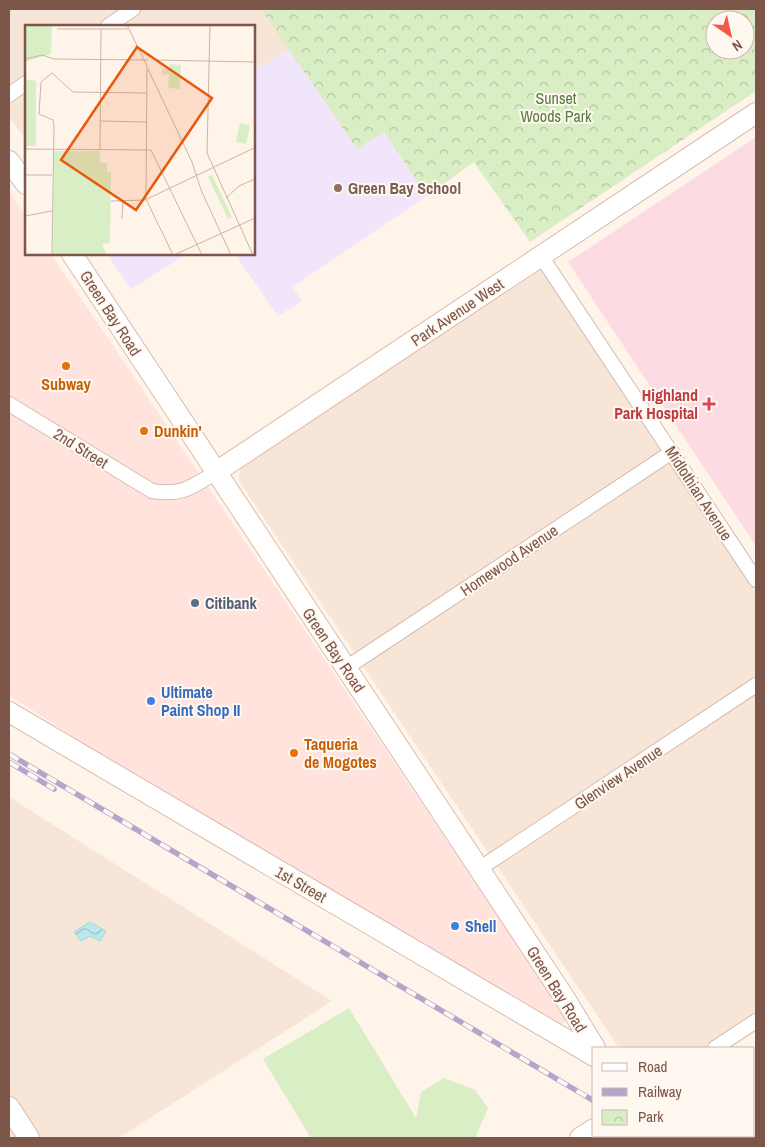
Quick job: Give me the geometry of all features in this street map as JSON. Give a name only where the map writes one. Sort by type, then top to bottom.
[{"type":"street","points":[[109,25],[133,9]]},
{"type":"street","points":[[9,95],[25,84]]},
{"type":"street","name":"Park Avenue West","points":[[152,491],[164,493],[188,489],[216,472],[756,114]]},
{"type":"street","points":[[9,161],[25,183]]},
{"type":"street","name":"Green Bay Road","points":[[73,255],[564,997],[594,1047]]},
{"type":"street","name":"Midlothian Avenue","points":[[541,256],[756,580]]},
{"type":"street","name":"2nd Street","points":[[9,404],[152,491]]},
{"type":"street","name":"Homewood Avenue","points":[[346,668],[672,452]]},
{"type":"street","name":"Glenview Avenue","points":[[479,868],[756,685]]},
{"type":"street","name":"1st Street","points":[[9,712],[592,1055]]},
{"type":"street","points":[[717,1047],[756,1021]]},
{"type":"street","points":[[9,1106],[29,1138]]},
{"type":"street","points":[[580,1138],[592,1130]]},
{"type":"shaded area","points":[[9,9],[262,9],[289,49],[255,70],[255,25],[25,25],[25,138],[9,117]]},
{"type":"shaded area","name":"Green Bay School","points":[[289,49],[357,149],[384,132],[427,196],[292,287],[302,301],[278,316],[236,255],[255,255],[255,70]]},
{"type":"shaded area","name":"Highland Park Hospital","points":[[756,137],[756,546],[568,262]]},
{"type":"shaded area","points":[[9,191],[25,215],[25,255],[52,255],[567,1019],[561,1026],[151,787],[9,695]]},
{"type":"shaded area","points":[[108,255],[185,255],[131,289]]},
{"type":"shaded area","points":[[540,267],[756,592],[756,1020],[711,1047],[618,1047],[239,481],[240,469]]},
{"type":"shaded area","points":[[9,797],[332,1001],[119,1138],[9,1138]]},
{"type":"green space","name":"Sunset Woods Park","points":[[261,9],[756,9],[756,91],[530,242],[474,162],[427,196],[384,132],[357,149]]},
{"type":"green space","points":[[349,1008],[416,1118],[421,1092],[444,1078],[475,1090],[488,1108],[475,1138],[311,1138],[263,1059]]},
{"type":"water","points":[[90,922],[106,931],[100,941],[90,936],[81,941],[74,932]]},
{"type":"railway","points":[[9,754],[592,1100]]},
{"type":"railway","points":[[9,762],[54,789]]},
{"type":"place","name":"Green Bay School","points":[[338,188]]},
{"type":"place","name":"Subway","points":[[66,366]]},
{"type":"place","name":"Highland Park Hospital","points":[[709,404]]},
{"type":"place","name":"Dunkin'","points":[[144,431]]},
{"type":"place","name":"Citibank","points":[[195,603]]},
{"type":"place","name":"Ultimate Paint Shop II","points":[[151,701]]},
{"type":"place","name":"Taqueria de Mogotes","points":[[294,753]]},
{"type":"place","name":"Shell","points":[[455,926]]}]
